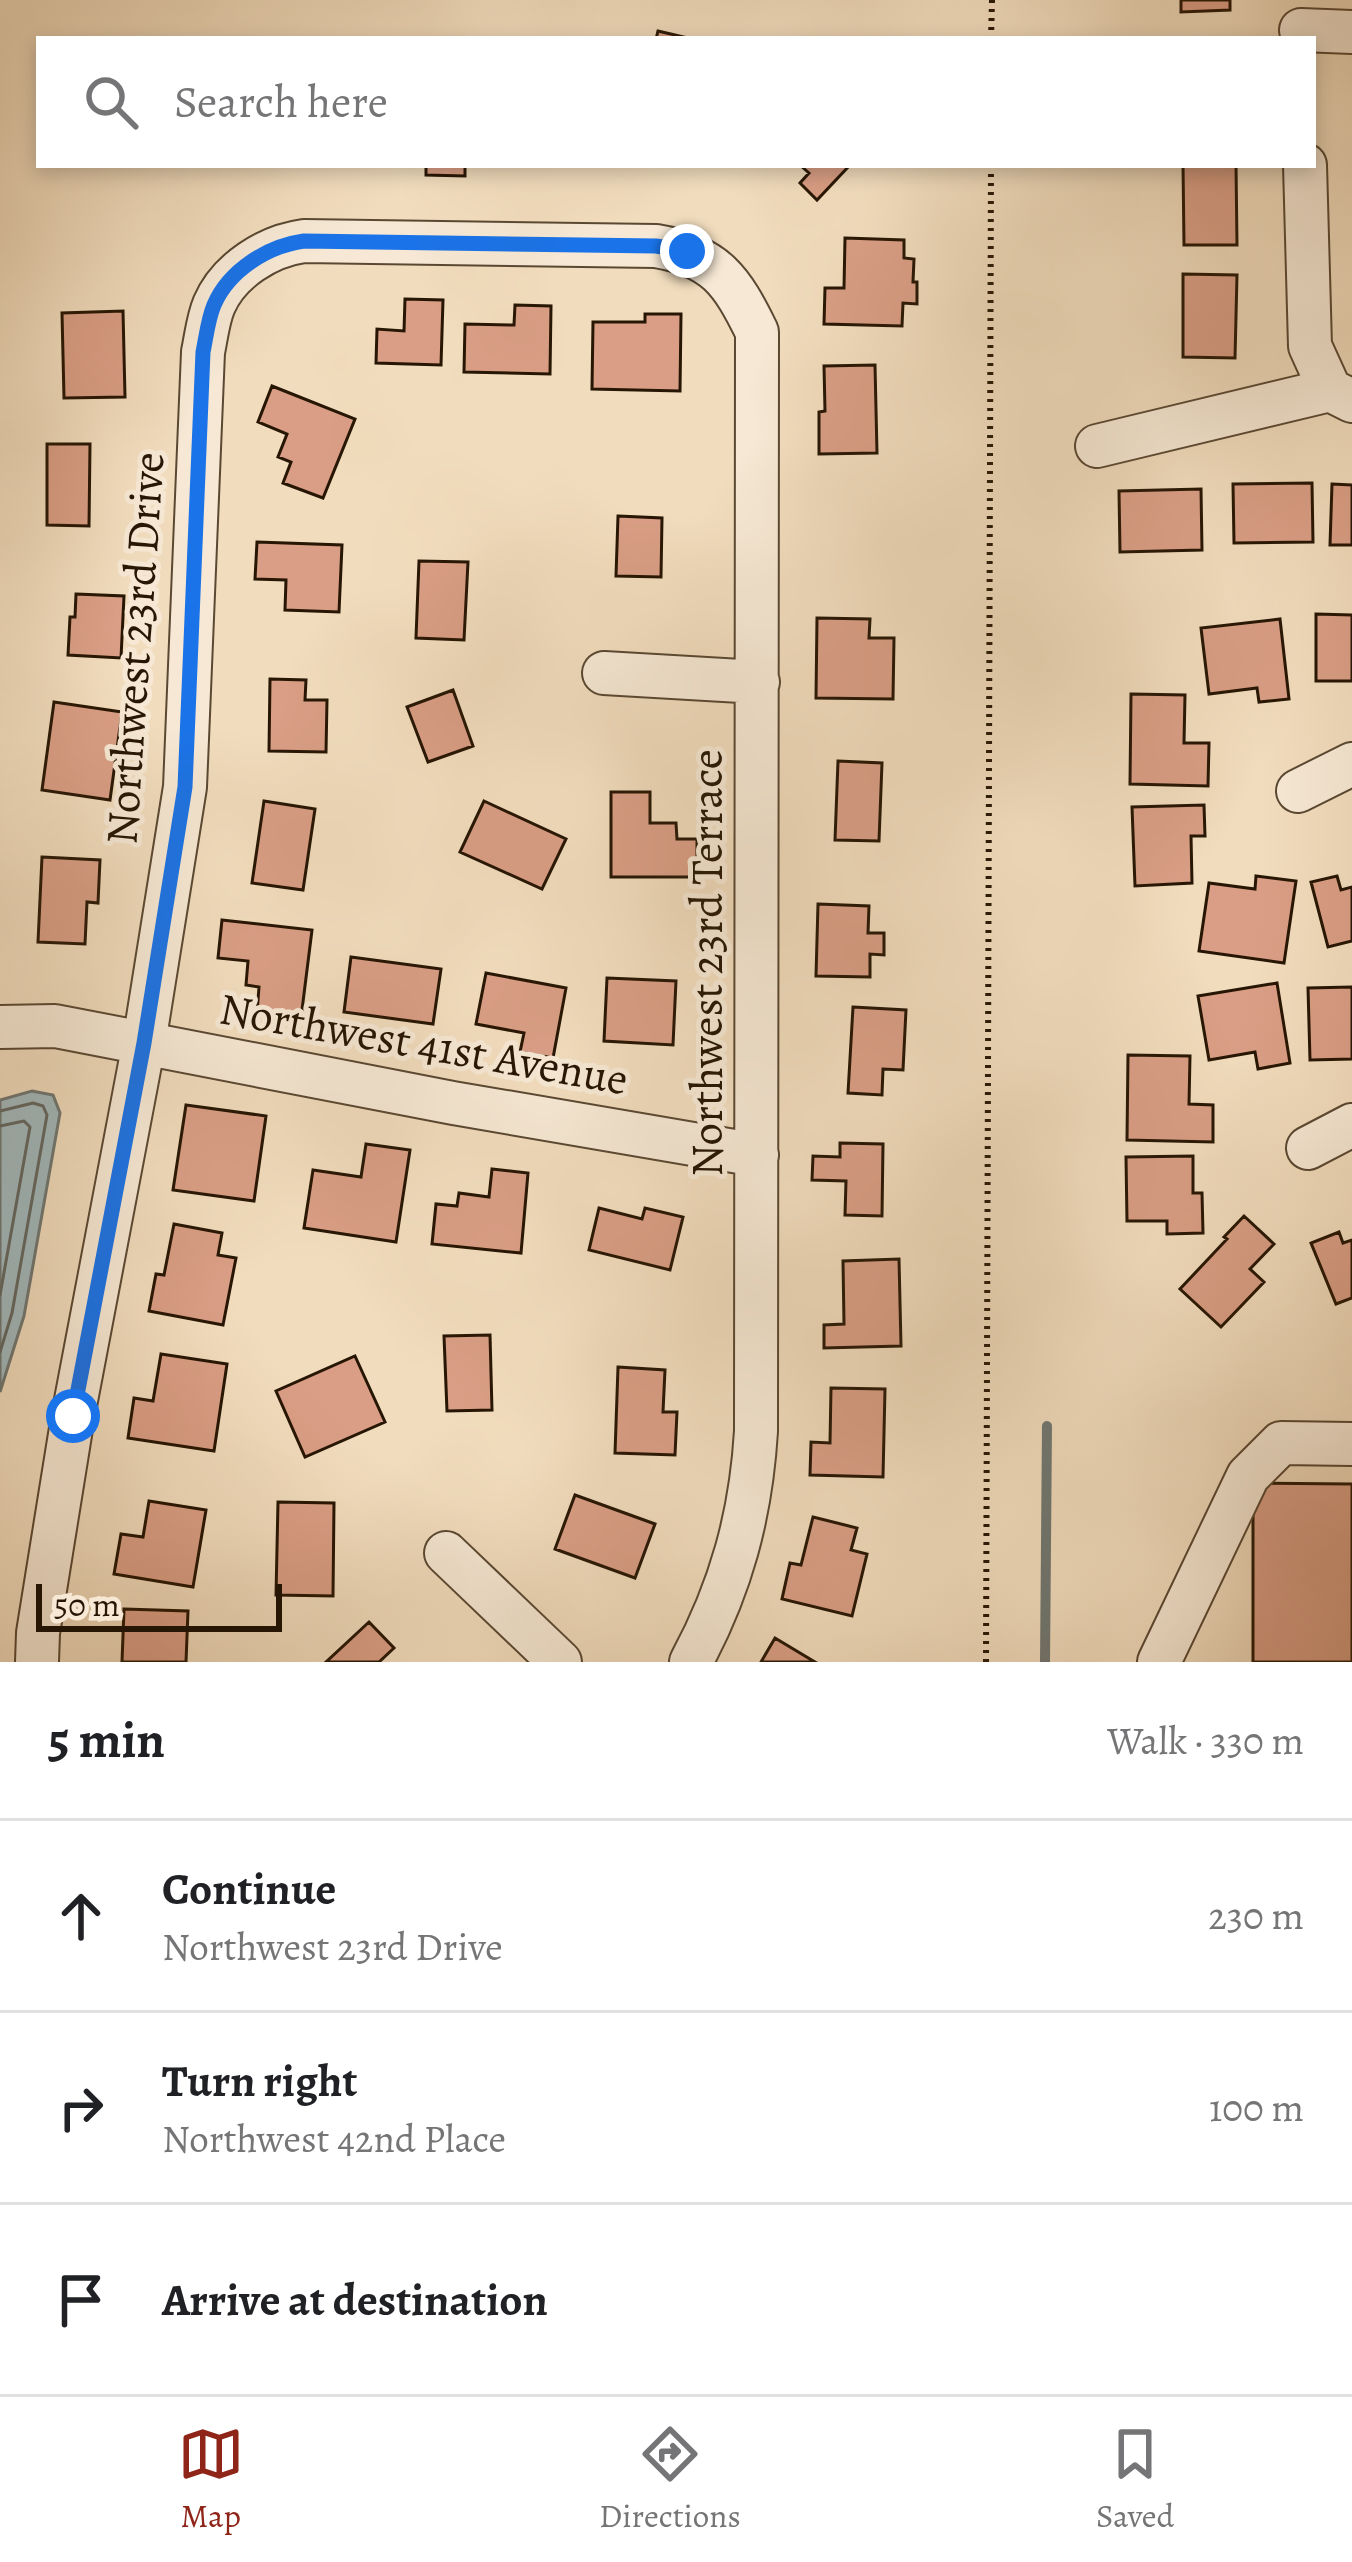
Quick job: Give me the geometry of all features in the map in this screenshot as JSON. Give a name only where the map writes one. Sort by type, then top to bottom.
[{"type":"street","points":[[1302,23],[1352,32]]},
{"type":"street","points":[[1097,446],[1341,395],[1310,346],[1305,168]]},
{"type":"street","name":"Northwest 23rd Terrace","points":[[242,269],[265,252],[304,241],[656,246],[687,251],[714,267],[736,288],[758,332],[753,1477],[726,1591],[691,1662]]},
{"type":"street","name":"Northwest 23rd Drive","points":[[37,1662],[73,1416],[144,1043],[185,787],[203,352],[214,304],[242,269]]},
{"type":"street","points":[[604,673],[758,682]]},
{"type":"street","points":[[1298,791],[1352,764]]},
{"type":"street","points":[[0,1000],[55,1026]]},
{"type":"street","points":[[0,1027],[55,1026],[144,1043]]},
{"type":"street","name":"Northwest 41st Avenue","points":[[144,1043],[757,1155]]},
{"type":"street","points":[[1307,1148],[1352,1125]]},
{"type":"street","points":[[1159,1662],[1248,1476],[1281,1443],[1352,1444]]},
{"type":"street","points":[[446,1553],[560,1662]]},
{"type":"path","points":[[992,0],[992,36]]},
{"type":"path","points":[[986,1662],[991,168]]},
{"type":"water","points":[[32,1091],[53,1095],[60,1113],[24,1316],[0,1392],[0,1100]]},
{"type":"building","points":[[1181,0],[1230,0],[1230,10],[1181,12]]},
{"type":"building","points":[[426,168],[465,168],[465,176],[426,175]]},
{"type":"building","points":[[803,168],[847,168],[817,200],[800,183],[809,173]]},
{"type":"building","points":[[1183,168],[1236,168],[1237,245],[1184,245]]},
{"type":"building","points":[[845,238],[904,240],[904,258],[914,259],[917,304],[903,303],[902,326],[824,324],[825,288],[844,288]]},
{"type":"building","points":[[1183,274],[1237,275],[1235,358],[1183,357]]},
{"type":"building","points":[[405,299],[443,300],[441,365],[376,363],[377,329],[404,331]]},
{"type":"building","points":[[515,305],[551,306],[550,374],[464,372],[465,324],[514,325]]},
{"type":"building","points":[[123,311],[125,397],[64,398],[62,313]]},
{"type":"building","points":[[645,314],[681,314],[680,391],[592,389],[593,322],[645,322]]},
{"type":"building","points":[[875,365],[877,453],[819,454],[824,366]]},
{"type":"building","points":[[272,386],[355,419],[323,498],[283,483],[291,462],[278,457],[287,434],[258,422]]},
{"type":"building","points":[[47,444],[90,444],[89,526],[47,525]]},
{"type":"building","points":[[1312,483],[1313,542],[1234,543],[1233,484]]},
{"type":"building","points":[[1332,484],[1352,485],[1352,545],[1330,545]]},
{"type":"building","points":[[1201,489],[1202,550],[1120,552],[1119,491]]},
{"type":"building","points":[[618,516],[662,518],[661,577],[616,576]]},
{"type":"building","points":[[257,542],[342,545],[339,612],[285,610],[286,580],[255,579]]},
{"type":"building","points":[[419,561],[468,562],[464,640],[416,638]]},
{"type":"building","points":[[76,594],[124,596],[121,658],[68,655]]},
{"type":"building","points":[[1316,614],[1352,615],[1352,681],[1316,681]]},
{"type":"building","points":[[817,618],[870,619],[869,638],[894,638],[893,699],[816,698]]},
{"type":"building","points":[[1280,619],[1289,699],[1259,702],[1257,688],[1209,694],[1201,628]]},
{"type":"building","points":[[270,679],[306,680],[305,700],[327,700],[326,752],[269,751]]},
{"type":"building","points":[[453,690],[473,746],[428,762],[407,707]]},
{"type":"building","points":[[1131,694],[1185,695],[1184,743],[1209,743],[1208,786],[1130,784]]},
{"type":"building","points":[[54,702],[122,712],[110,800],[42,790]]},
{"type":"building","points":[[838,761],[882,763],[879,841],[835,840]]},
{"type":"building","points":[[611,792],[650,792],[650,823],[676,823],[677,839],[697,839],[697,877],[611,877]]},
{"type":"building","points":[[264,801],[315,809],[303,890],[252,883]]},
{"type":"building","points":[[484,801],[566,839],[542,889],[460,852]]},
{"type":"building","points":[[1204,805],[1205,836],[1191,836],[1192,883],[1135,886],[1132,807]]},
{"type":"building","points":[[42,857],[100,860],[98,903],[87,902],[85,944],[38,942]]},
{"type":"building","points":[[1256,876],[1296,881],[1284,963],[1199,951],[1209,883],[1255,889]]},
{"type":"building","points":[[1337,876],[1341,890],[1352,887],[1352,941],[1328,947],[1311,882]]},
{"type":"building","points":[[818,904],[869,906],[868,933],[884,933],[884,955],[870,954],[870,977],[816,976]]},
{"type":"building","points":[[222,920],[312,930],[301,1018],[257,1013],[259,987],[246,985],[248,961],[218,958]]},
{"type":"building","points":[[351,957],[441,969],[433,1024],[344,1012]]},
{"type":"building","points":[[486,973],[566,988],[553,1058],[520,1052],[524,1033],[476,1024]]},
{"type":"building","points":[[607,978],[676,981],[673,1045],[604,1041]]},
{"type":"building","points":[[1277,983],[1290,1063],[1258,1069],[1255,1052],[1209,1060],[1198,996]]},
{"type":"building","points":[[1352,987],[1352,1059],[1310,1060],[1308,988]]},
{"type":"building","points":[[853,1007],[906,1010],[903,1070],[883,1069],[882,1095],[848,1093]]},
{"type":"building","points":[[1128,1055],[1190,1056],[1189,1104],[1213,1105],[1213,1142],[1127,1140]]},
{"type":"building","points":[[186,1105],[266,1116],[254,1201],[173,1190]]},
{"type":"building","points":[[840,1143],[883,1144],[882,1216],[845,1215],[846,1181],[812,1180],[813,1156],[840,1157]]},
{"type":"building","points":[[366,1144],[410,1150],[396,1242],[304,1228],[313,1170],[361,1177]]},
{"type":"building","points":[[1193,1156],[1193,1193],[1202,1193],[1203,1233],[1167,1234],[1167,1221],[1127,1221],[1126,1157]]},
{"type":"building","points":[[492,1169],[528,1173],[521,1253],[432,1244],[436,1204],[457,1206],[459,1193],[489,1197]]},
{"type":"building","points":[[599,1208],[642,1219],[645,1208],[683,1217],[670,1270],[589,1250]]},
{"type":"building","points":[[1244,1216],[1274,1244],[1250,1269],[1264,1282],[1221,1327],[1180,1289]]},
{"type":"building","points":[[174,1224],[222,1233],[218,1255],[236,1258],[223,1325],[149,1311],[156,1274],[164,1275]]},
{"type":"building","points":[[1339,1232],[1343,1243],[1352,1240],[1352,1298],[1336,1304],[1311,1243]]},
{"type":"building","points":[[899,1259],[901,1346],[824,1348],[824,1325],[844,1324],[843,1261]]},
{"type":"building","points":[[490,1335],[492,1410],[447,1411],[444,1336]]},
{"type":"building","points":[[161,1354],[227,1364],[214,1451],[128,1438],[134,1398],[153,1401]]},
{"type":"building","points":[[355,1356],[385,1422],[305,1457],[276,1391]]},
{"type":"building","points":[[618,1367],[665,1370],[663,1412],[677,1412],[675,1455],[615,1453]]},
{"type":"building","points":[[831,1388],[885,1389],[883,1477],[810,1475],[811,1442],[830,1443]]},
{"type":"building","points":[[1253,1483],[1352,1484],[1352,1662],[1253,1662]]},
{"type":"building","points":[[575,1495],[655,1524],[635,1578],[555,1549]]},
{"type":"building","points":[[149,1501],[206,1510],[193,1587],[114,1574],[121,1534],[143,1537]]},
{"type":"building","points":[[278,1502],[334,1503],[333,1596],[276,1595]]},
{"type":"building","points":[[813,1517],[857,1528],[851,1550],[867,1554],[852,1616],[782,1599],[790,1563],[801,1565]]},
{"type":"building","points":[[124,1609],[188,1611],[186,1662],[122,1662]]},
{"type":"building","points":[[369,1622],[394,1648],[379,1662],[326,1662]]},
{"type":"building","points":[[775,1638],[815,1662],[761,1662]]},
{"type":"waterway","points":[[1045,1662],[1047,1426]]},
{"type":"route","points":[[73,1416],[144,1043],[185,787],[203,352],[214,304],[242,269],[265,252],[304,241],[656,246],[687,251]]}]
